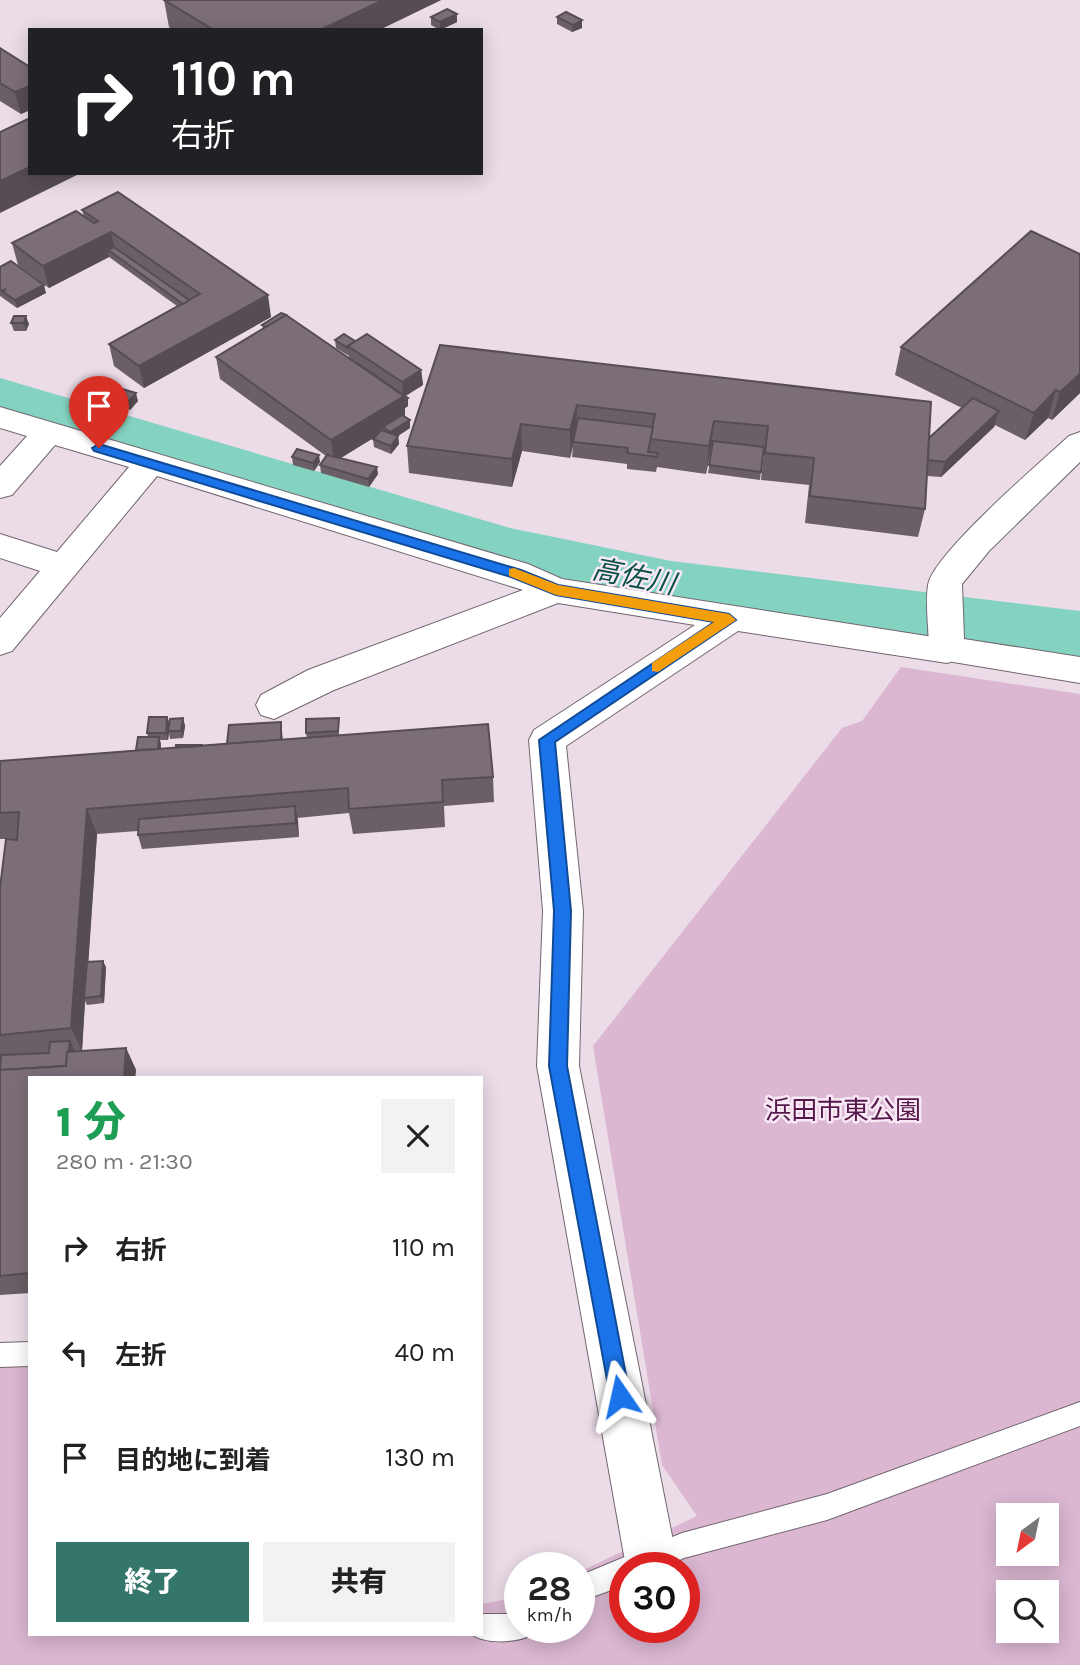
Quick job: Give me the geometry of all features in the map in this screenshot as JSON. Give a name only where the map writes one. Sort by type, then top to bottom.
[{"type":"street","points":[[0,417],[516,573],[556,590],[729,620],[947,642],[1080,670]]},
{"type":"street","points":[[0,487],[48,433]]},
{"type":"street","points":[[947,642],[945,584],[977,543],[1080,443]]},
{"type":"street","points":[[0,642],[150,463]]},
{"type":"street","points":[[0,546],[63,566]]},
{"type":"street","points":[[274,705],[321,680],[458,630],[556,590]]},
{"type":"street","points":[[635,1552],[558,1066],[563,911],[547,740],[729,620]]},
{"type":"lane","points":[[0,1355],[28,1354]]},
{"type":"lane","points":[[669,1552],[682,1546],[827,1507],[1080,1414]]},
{"type":"lane","points":[[483,1627],[504,1627]]},
{"type":"green space","name":"浜田市東公園","points":[[901,667],[1080,694],[1080,1665],[0,1665],[0,1348],[28,1345],[28,1636],[483,1636],[483,1604],[504,1600],[504,1643],[595,1643],[595,1564],[609,1558],[609,1643],[700,1643],[700,1552],[621,1552],[697,1516],[662,1465],[593,1046],[842,728],[862,721]]},
{"type":"building","points":[[164,0],[383,0],[324,28],[211,28]]},
{"type":"building","points":[[447,9],[457,14],[440,22],[431,17]]},
{"type":"building","points":[[566,12],[582,20],[573,25],[557,17]]},
{"type":"building","points":[[0,48],[28,66],[28,87],[15,92],[0,83]]},
{"type":"building","points":[[28,119],[28,168],[0,181],[0,132]]},
{"type":"building","points":[[118,192],[268,295],[139,366],[109,344],[200,294],[111,232],[43,266],[12,243],[76,211],[94,223],[98,221],[82,210]]},
{"type":"building","points":[[1031,231],[1080,254],[1080,374],[1060,392],[1056,390],[1034,413],[901,347]]},
{"type":"building","points":[[114,247],[189,300],[183,304],[108,250]]},
{"type":"building","points":[[11,261],[44,285],[15,300],[3,292],[6,289],[0,290],[0,267]]},
{"type":"building","points":[[281,313],[286,315],[266,327],[262,325]]},
{"type":"building","points":[[286,315],[404,396],[331,440],[216,357]]},
{"type":"building","points":[[14,316],[26,316],[24,323],[11,323]]},
{"type":"building","points":[[344,334],[355,341],[348,348],[335,340]]},
{"type":"building","points":[[367,334],[421,370],[402,382],[348,346]]},
{"type":"building","points":[[440,345],[931,402],[925,509],[810,496],[814,458],[765,453],[768,426],[714,421],[709,446],[650,439],[655,414],[577,405],[570,430],[521,424],[512,459],[407,446]]},
{"type":"building","points":[[119,388],[136,393],[128,402],[111,398]]},
{"type":"building","points":[[973,398],[999,411],[945,462],[928,460],[929,438]]},
{"type":"building","points":[[402,415],[410,420],[390,432],[383,427]]},
{"type":"building","points":[[578,418],[653,427],[648,452],[658,453],[657,457],[627,453],[628,448],[573,442]]},
{"type":"building","points":[[381,430],[398,436],[391,446],[373,439]]},
{"type":"building","points":[[713,441],[764,447],[761,472],[709,465]]},
{"type":"building","points":[[297,449],[319,455],[313,463],[292,457]]},
{"type":"building","points":[[327,455],[377,467],[368,479],[320,465]]},
{"type":"building","points":[[149,717],[167,717],[166,733],[147,733]]},
{"type":"building","points":[[183,718],[181,731],[168,731],[170,719]]},
{"type":"building","points":[[339,718],[338,731],[306,733],[306,719]]},
{"type":"building","points":[[281,722],[281,740],[227,744],[229,725]]},
{"type":"building","points":[[488,724],[493,777],[442,780],[443,802],[349,809],[348,788],[87,809],[71,1028],[0,1035],[0,888],[6,839],[17,840],[19,812],[0,813],[0,761]]},
{"type":"building","points":[[138,737],[159,737],[158,749],[136,750]]},
{"type":"building","points":[[202,745],[202,746],[176,747]]},
{"type":"building","points":[[295,806],[296,823],[138,835],[139,819]]},
{"type":"building","points":[[103,961],[101,996],[84,998],[87,962]]},
{"type":"building","points":[[70,1041],[66,1066],[0,1070],[1,1055],[49,1053],[50,1042]]},
{"type":"building","points":[[126,1048],[124,1076],[28,1076],[28,1273],[0,1276],[0,1070],[66,1066],[67,1052]]},
{"type":"waterway","name":"高佐川","points":[[0,397],[509,551],[671,584],[981,621],[1080,636]]},
{"type":"slow traffic","points":[[514,573],[556,590],[729,620],[658,667]]},
{"type":"route","points":[[99,448],[516,573],[556,590],[729,620],[547,740],[563,911],[558,1066],[620,1396]]}]
